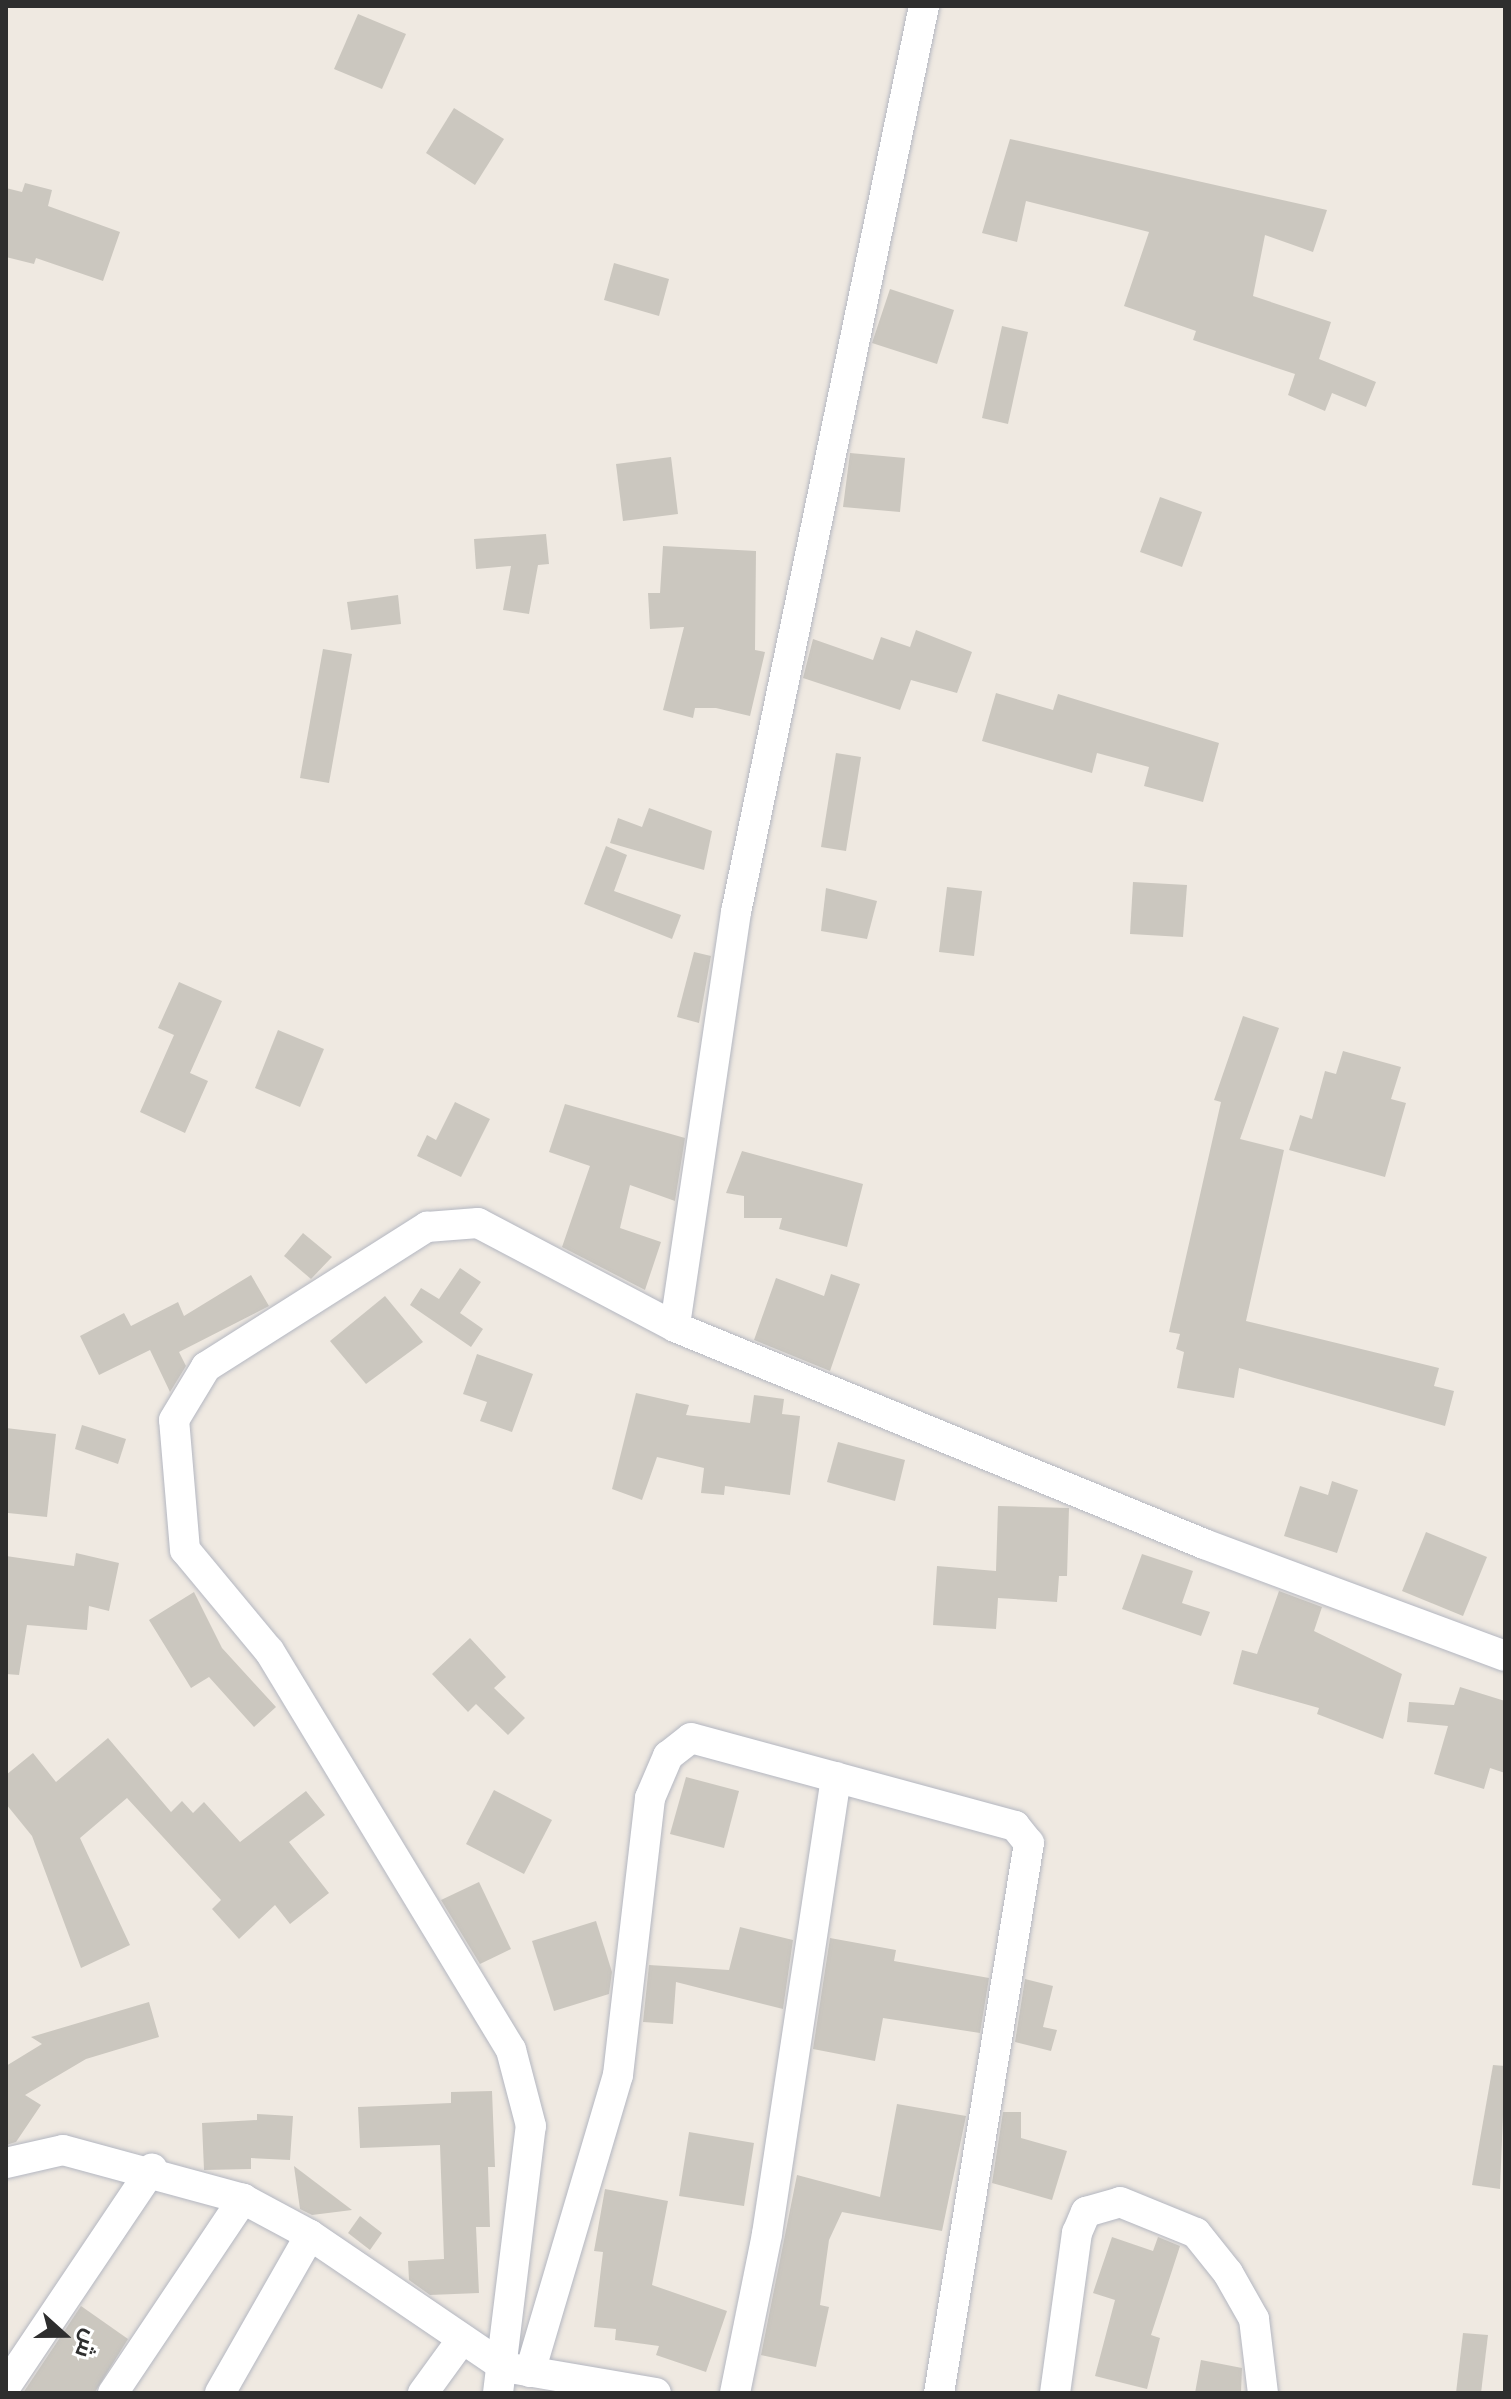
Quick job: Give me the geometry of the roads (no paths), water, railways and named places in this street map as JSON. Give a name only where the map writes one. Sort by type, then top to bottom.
[{"type":"street","points":[[675,1327],[736,912],[924,6]]},
{"type":"street","points":[[511,2377],[531,2126],[511,2050],[269,1651],[185,1550],[174,1420],[206,1367],[427,1227],[478,1223],[675,1327],[1204,1544],[1505,1656]]},
{"type":"street","points":[[511,2377],[618,2075],[650,1798],[668,1756],[691,1738],[1015,1826],[1029,1843],[939,2393]]},
{"type":"street","points":[[735,2393],[767,2234],[836,1777]]},
{"type":"street","points":[[6,2163],[63,2150],[152,2169],[243,2199],[310,2235],[511,2377],[656,2393]]},
{"type":"street","points":[[6,2386],[18,2358],[152,2169]]},
{"type":"street","points":[[113,2393],[243,2199]]},
{"type":"street","points":[[1055,2393],[1077,2233],[1086,2212],[1120,2202],[1196,2233],[1228,2273],[1254,2319],[1263,2393]]},
{"type":"street","points":[[231,2388],[310,2235]]},
{"type":"street","points":[[423,2393],[460,2342]]}]
